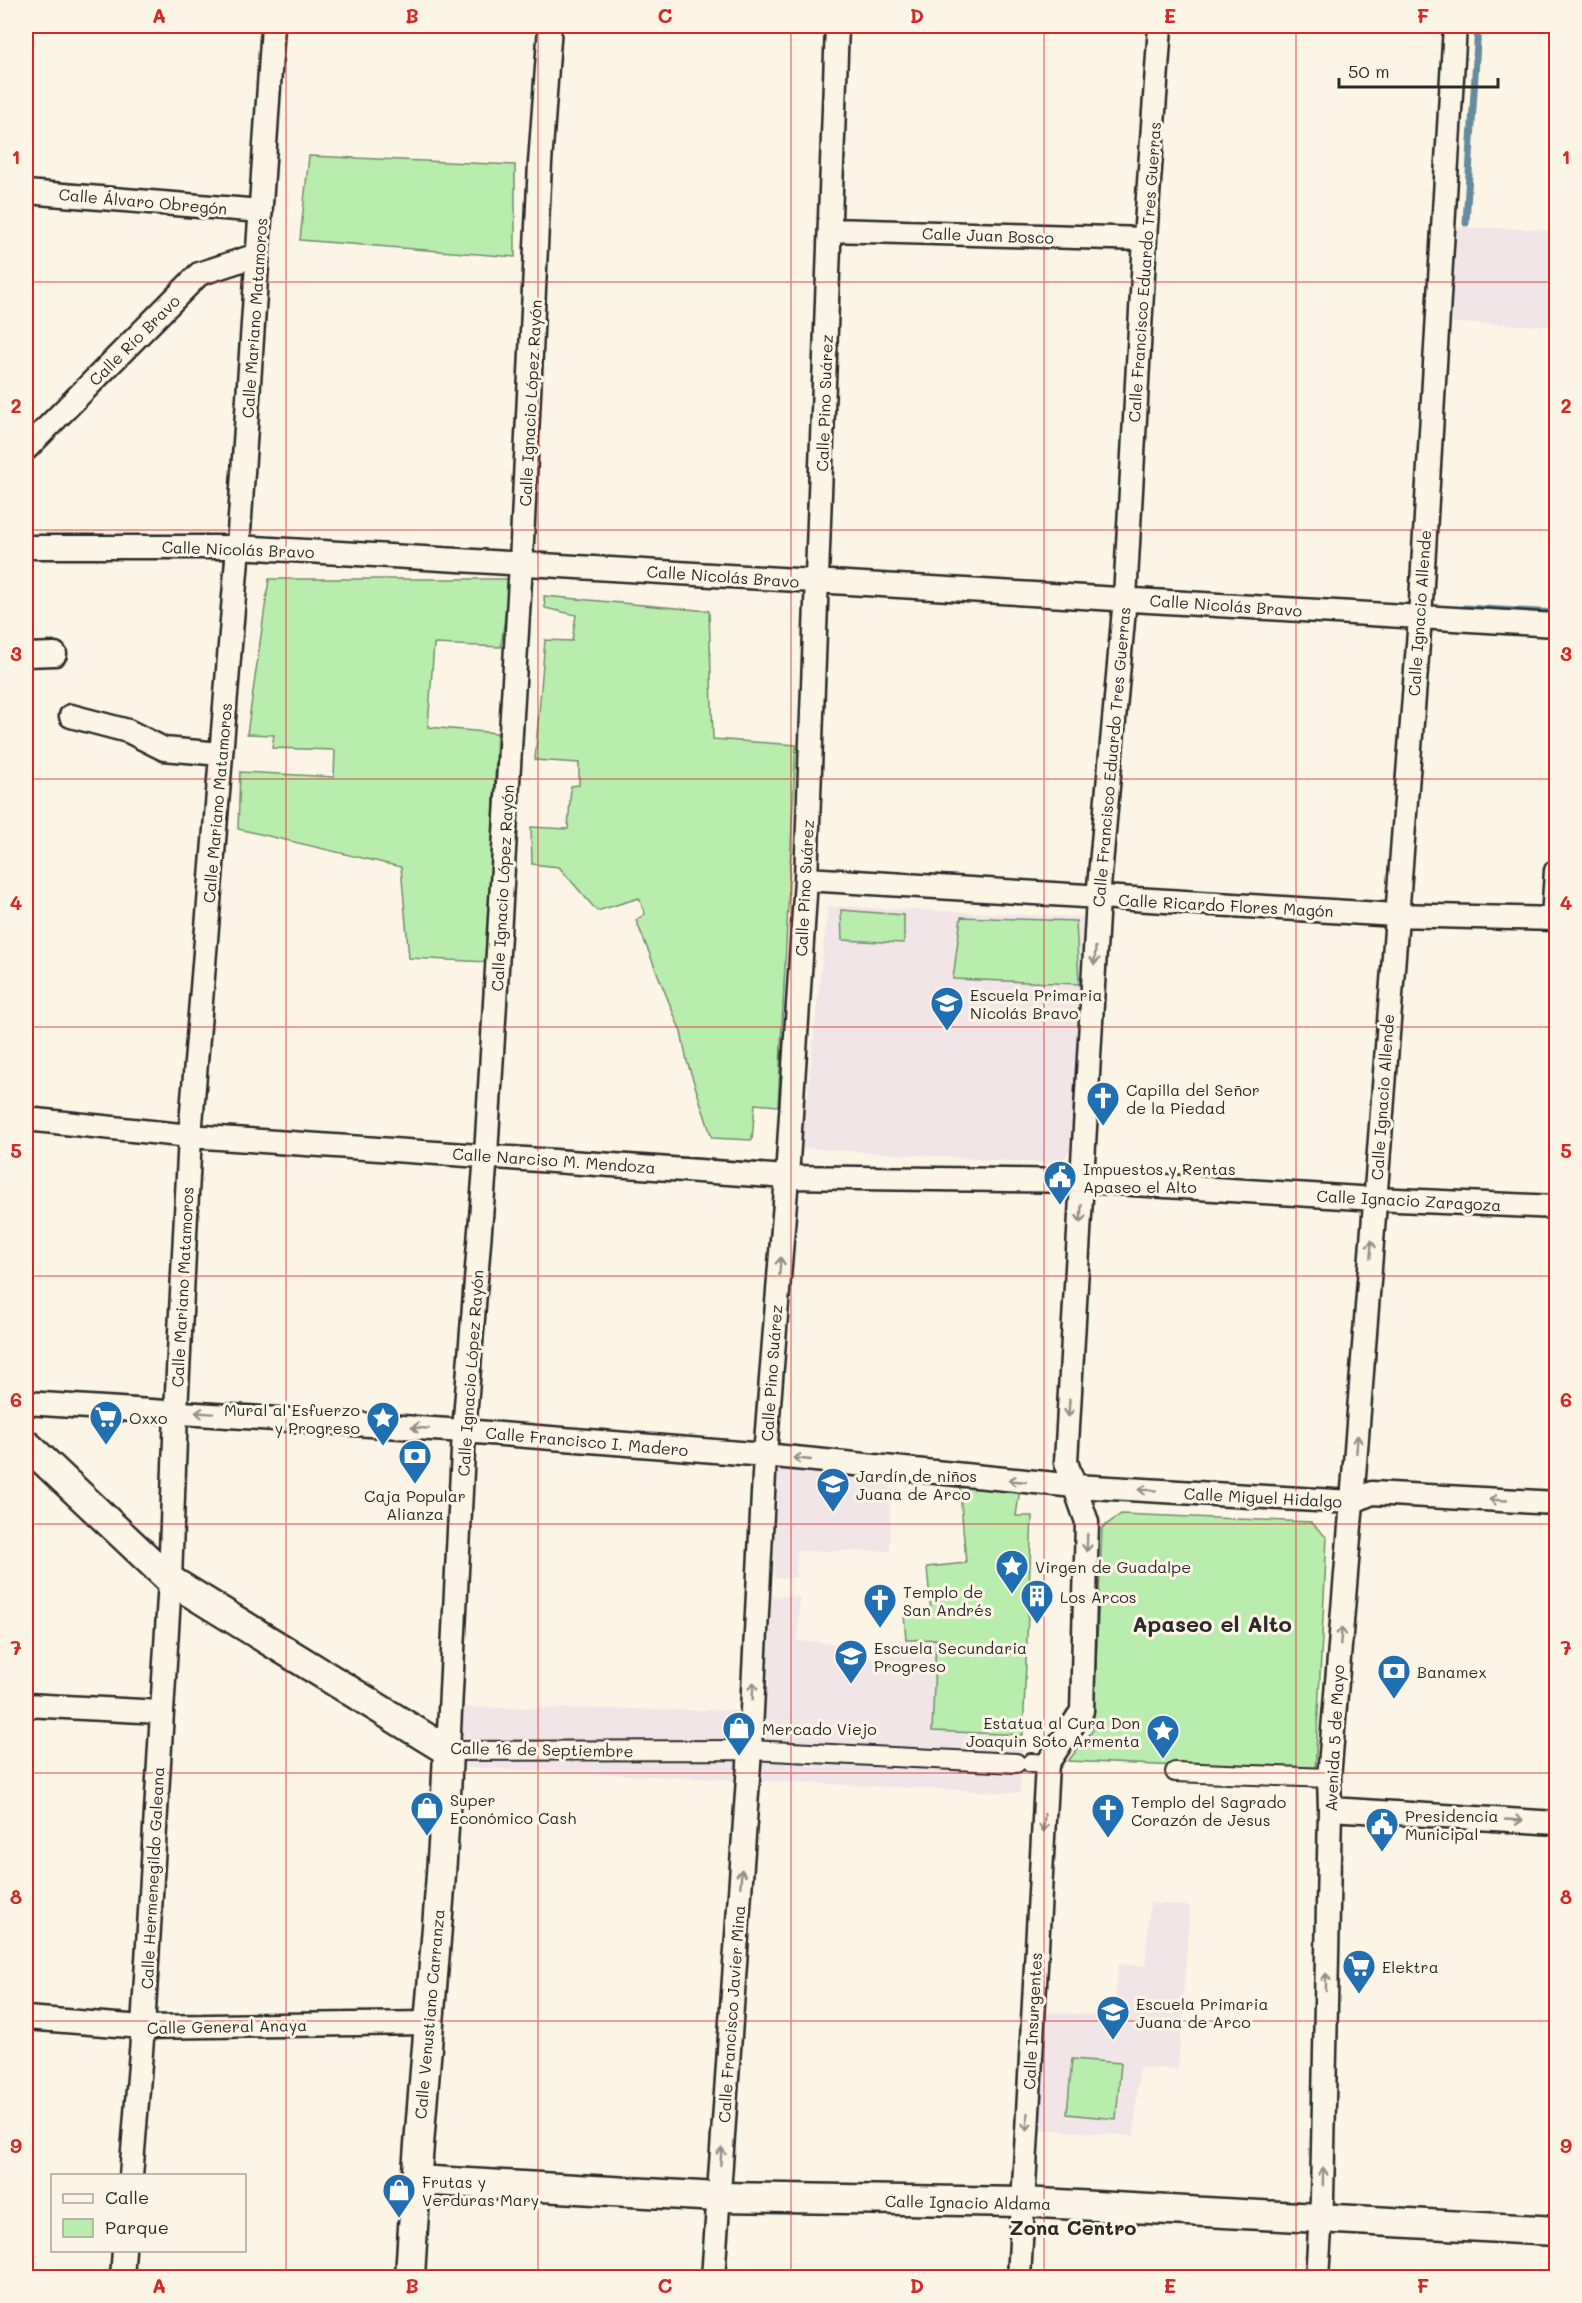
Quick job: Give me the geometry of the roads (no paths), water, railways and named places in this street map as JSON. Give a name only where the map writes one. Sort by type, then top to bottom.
[{"type":"street","name":"Calle Mariano Matamoros","points":[[170,1580],[190,1136],[238,547],[273,26]]},
{"type":"street","name":"Calle Ignacio López Rayón","points":[[448,1751],[464,1431],[486,1155],[521,563],[540,163],[550,26]]},
{"type":"street","name":"Calle Pino Suárez","points":[[750,1750],[765,1455],[787,1177],[806,879],[837,26]]},
{"type":"street","name":"Calle Francisco Eduardo Tres Guerras","points":[[1031,1764],[1082,1711],[1087,1522],[1066,1462],[1098,898],[1125,598],[1145,239],[1160,26]]},
{"type":"street","name":"Calle Ignacio Allende","points":[[1375,1199],[1420,618],[1455,26]]},
{"type":"street","name":"Calle Álvaro Obregón","points":[[26,192],[261,211]]},
{"type":"street","name":"Calle Juan Bosco","points":[[831,230],[1145,239]]},
{"type":"street","name":"Calle Río Bravo","points":[[26,449],[199,274],[257,255]]},
{"type":"street","name":"Calle Nicolás Bravo","points":[[26,547],[238,547],[1557,625]]},
{"type":"street","points":[[26,655],[55,654]]},
{"type":"street","points":[[71,716],[129,731],[164,749],[221,754]]},
{"type":"street","points":[[1555,919],[1557,871]]},
{"type":"street","name":"Calle Ricardo Flores Magón","points":[[806,879],[1396,915],[1555,919]]},
{"type":"street","name":"Calle Narciso M. Mendoza","points":[[26,1119],[190,1136],[787,1177],[1083,1181]]},
{"type":"street","name":"Calle Ignacio Zaragoza","points":[[1083,1181],[1375,1199],[1557,1207]]},
{"type":"street","name":"Avenida 5 de Mayo","points":[[1317,2277],[1321,2218],[1329,1778],[1375,1199]]},
{"type":"street","name":"Calle Francisco I. Madero","points":[[26,1403],[464,1431],[765,1455],[1075,1486]]},
{"type":"street","name":"Calle 16 de Septiembre","points":[[26,1444],[170,1580],[448,1751],[750,1750],[1031,1764]]},
{"type":"street","name":"Calle Miguel Hidalgo","points":[[1075,1486],[1352,1502],[1372,1493],[1557,1503]]},
{"type":"street","name":"Calle Hermenegildo Galeana","points":[[131,2174],[143,2027],[170,1580]]},
{"type":"street","points":[[26,1706],[161,1712]]},
{"type":"street","name":"Calle Francisco Javier Mina","points":[[712,2277],[750,1750]]},
{"type":"street","name":"Calle Venustiano Carranza","points":[[410,2277],[415,2180],[445,1830],[448,1751]]},
{"type":"street","name":"Calle Insurgentes","points":[[1019,2277],[1031,1764]]},
{"type":"street","points":[[1175,1773],[1329,1778]]},
{"type":"street","points":[[1330,1809],[1557,1823]]},
{"type":"street","name":"Calle General Anaya","points":[[26,2018],[143,2027],[428,2023]]},
{"type":"street","name":"Calle Ignacio Aldama","points":[[415,2180],[718,2197],[1022,2202],[1557,2231]]},
{"type":"street","points":[[122,2277],[124,2252]]},
{"type":"waterway","points":[[1466,223],[1478,26]]},
{"type":"waterway","points":[[1465,608],[1556,613]]},
{"type":"place","name":"Escuela Primaria Nicolás Bravo","points":[[947,1032]]},
{"type":"place","name":"Capilla del Señor de la Piedad","points":[[1103,1127]]},
{"type":"place","name":"Impuestos y Rentas Apaseo el Alto","points":[[1060,1206]]},
{"type":"place","name":"Oxxo","points":[[106,1446]]},
{"type":"place","name":"Mural al Esfuerzo y Progreso","points":[[383,1447]]},
{"type":"place","name":"Caja Popular Alianza","points":[[415,1485]]},
{"type":"place","name":"Jardín de niños Juana de Arco","points":[[833,1513]]},
{"type":"place","name":"Virgen de Guadalpe","points":[[1012,1595]]},
{"type":"place","name":"Los Arcos","points":[[1037,1625]]},
{"type":"place","name":"Templo de San Andrés","points":[[880,1629]]},
{"type":"place","name":"Escuela Secundaria Progreso","points":[[851,1685]]},
{"type":"place","name":"Banamex","points":[[1394,1700]]},
{"type":"place","name":"Mercado Viejo","points":[[739,1757]]},
{"type":"place","name":"Estatua al Cura Don Joaquin Soto Armenta","points":[[1163,1760]]},
{"type":"place","name":"Super Económico Cash","points":[[427,1837]]},
{"type":"place","name":"Templo del Sagrado Corazón de Jesus","points":[[1108,1839]]},
{"type":"place","name":"Presidencia Municipal","points":[[1382,1853]]},
{"type":"place","name":"Elektra","points":[[1359,1995]]},
{"type":"place","name":"Escuela Primaria Juana de Arco","points":[[1113,2041]]},
{"type":"place","name":"Frutas y Verduras Mary","points":[[399,2219]]},
{"type":"district","name":"Apaseo el Alto","points":[[1212,1623]]},
{"type":"district","name":"Zona Centro","points":[[1073,2227]]}]
